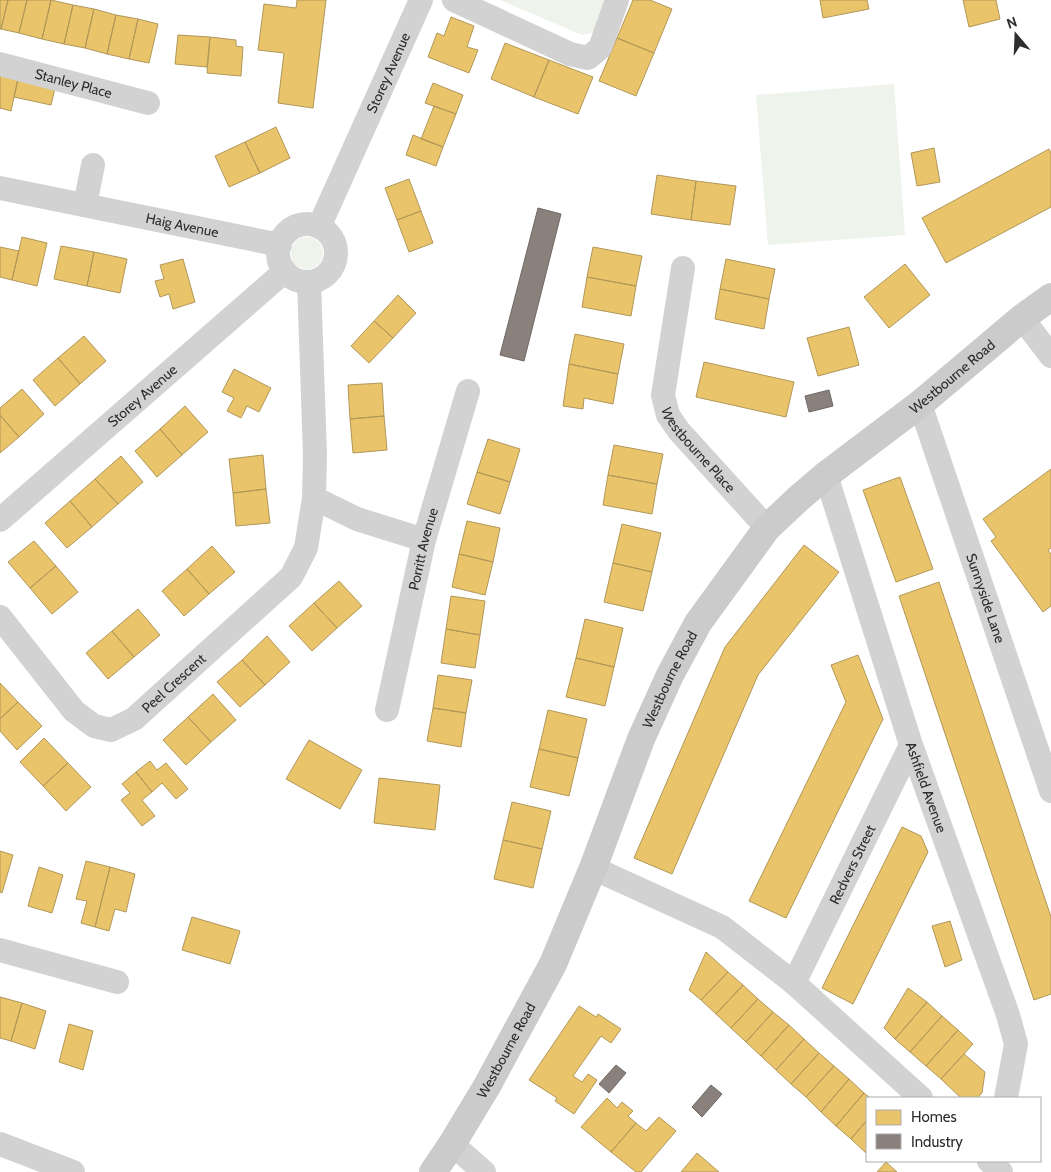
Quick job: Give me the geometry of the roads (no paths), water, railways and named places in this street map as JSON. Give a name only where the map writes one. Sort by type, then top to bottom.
[{"type":"street","name":"Storey Avenue","points":[[319,227],[421,0]]},
{"type":"street","points":[[454,0],[570,54],[588,58],[600,48],[617,0]]},
{"type":"street","name":"Stanley Place","points":[[0,64],[148,103]]},
{"type":"street","points":[[85,205],[93,165]]},
{"type":"street","name":"Haig Avenue","points":[[0,188],[280,244]]},
{"type":"street","points":[[301,225],[319,227],[327,232],[336,248],[333,267],[318,280],[299,281],[290,277],[279,260],[280,244],[285,235],[301,225]]},
{"type":"street","name":"Westbourne Place","points":[[683,268],[663,395],[668,415],[680,432],[767,528]]},
{"type":"street","name":"Storey Avenue","points":[[0,520],[285,271]]},
{"type":"street","name":"Peel Crescent","points":[[0,617],[74,711],[94,726],[111,730],[134,719],[292,577],[306,548],[314,498],[308,282]]},
{"type":"street","name":"Westbourne Road","points":[[433,1172],[487,1086],[553,964],[593,868],[641,739],[670,675],[698,623],[767,528],[826,475],[920,404],[1022,318],[1051,297]]},
{"type":"street","points":[[1022,318],[1051,356]]},
{"type":"street","name":"Porritt Avenue","points":[[388,710],[424,540],[468,391]]},
{"type":"street","name":"Sunnyside Lane","points":[[920,404],[1051,792]]},
{"type":"street","name":"Ashfield Avenue","points":[[826,475],[911,745],[1008,1015],[1016,1044],[1006,1097]]},
{"type":"street","points":[[314,498],[357,519],[424,540]]},
{"type":"street","name":"Redvers Street","points":[[794,983],[911,745]]},
{"type":"street","points":[[593,868],[722,927],[794,983],[920,1097]]},
{"type":"street","points":[[0,950],[116,982]]},
{"type":"street","points":[[0,1144],[73,1172]]},
{"type":"street","points":[[452,1144],[484,1172]]},
{"type":"street","points":[[990,1162],[1001,1172]]}]
